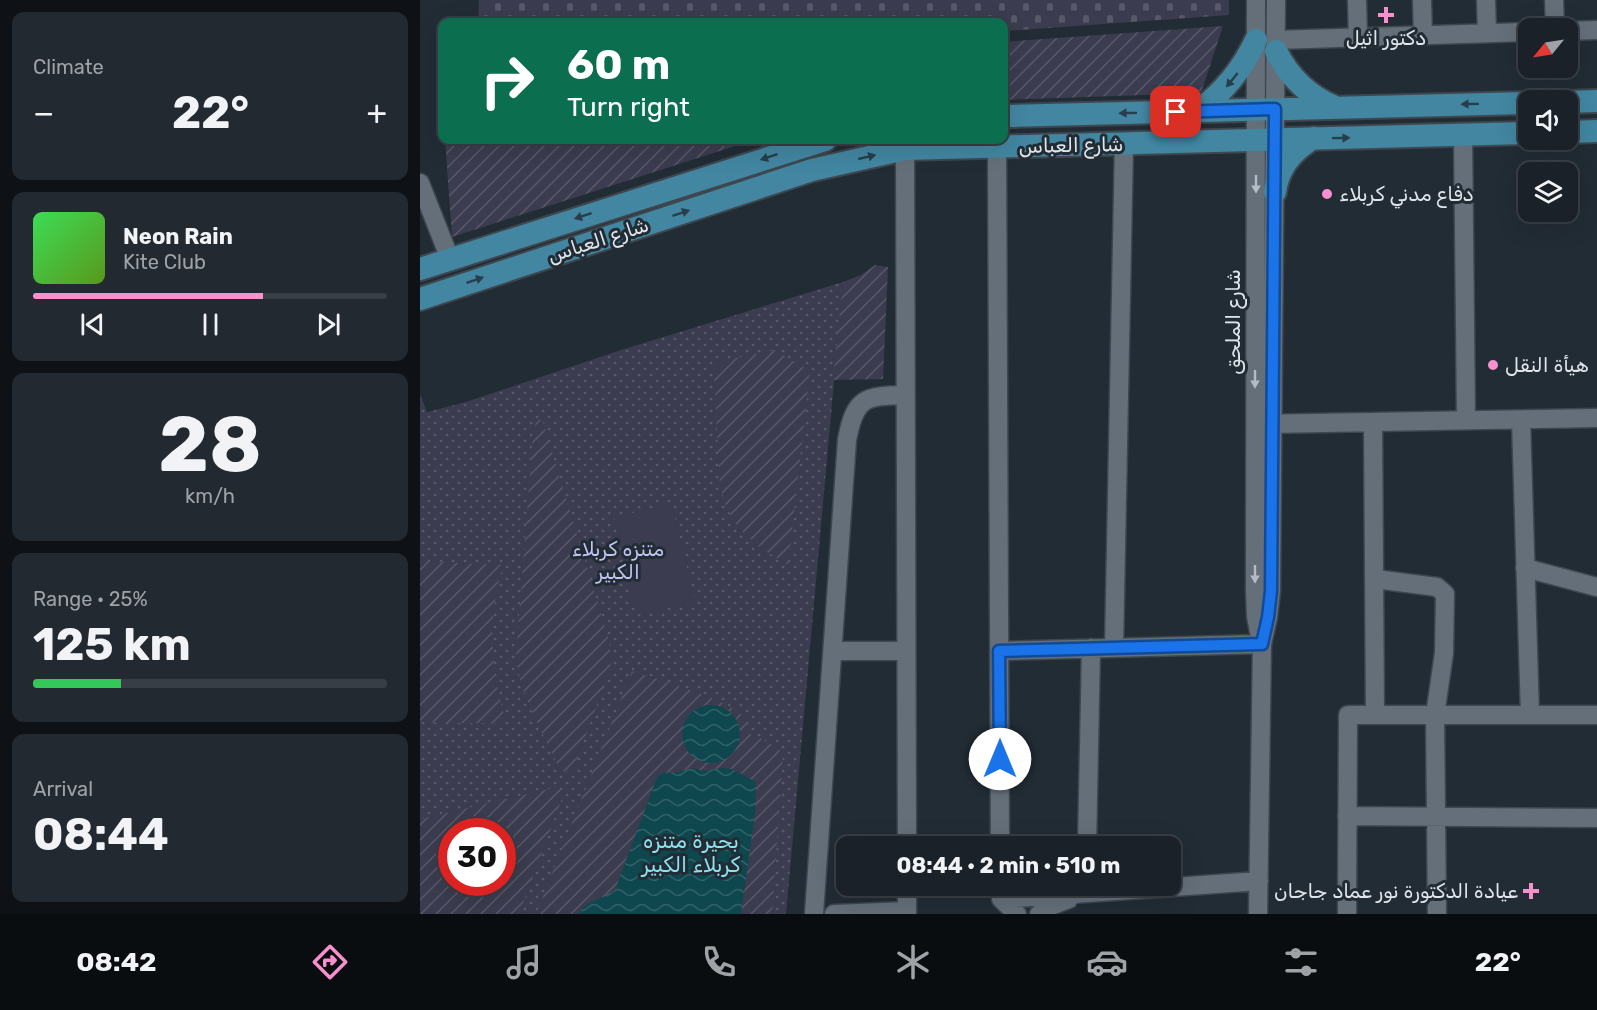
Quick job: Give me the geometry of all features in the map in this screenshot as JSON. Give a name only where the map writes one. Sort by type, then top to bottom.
[{"type":"main road","points":[[1198,111],[1222,92],[1242,67],[1269,43],[1286,70],[1300,86],[1317,98],[1337,107]]},
{"type":"main road","points":[[1578,102],[1597,101]]},
{"type":"main road","name":"شارع العباس","points":[[1008,116],[1518,102]]},
{"type":"main road","points":[[1578,132],[1597,131]]},
{"type":"main road","name":"شارع العباس","points":[[420,299],[812,170],[905,149],[1518,133]]},
{"type":"main road","points":[[1275,192],[1280,173],[1291,156],[1314,138]]},
{"type":"main road","name":"شارع العباس","points":[[420,269],[812,144]]},
{"type":"street","name":"شارع الملحق","points":[[1256,0],[1269,43]]},
{"type":"street","name":"شارع الملحق","points":[[1264,424],[1266,109],[1269,43],[1276,0]]},
{"type":"street","points":[[1357,0],[1358,38]]},
{"type":"street","points":[[1422,0],[1424,36]]},
{"type":"street","points":[[1486,0],[1487,33]]},
{"type":"street","points":[[1554,0],[1555,18]]},
{"type":"street","points":[[1578,31],[1597,30]]},
{"type":"street","points":[[1269,43],[1518,32]]},
{"type":"street","points":[[1463,134],[1466,420]]},
{"type":"street","name":"شارع الملحق","points":[[1258,914],[1262,644],[1256,616],[1255,591],[1275,192],[1266,139]]},
{"type":"street","points":[[1114,648],[1124,143]]},
{"type":"street","points":[[996,146],[1000,836]]},
{"type":"street","points":[[905,149],[906,836]]},
{"type":"street","points":[[420,183],[450,259]]},
{"type":"street","points":[[814,914],[847,440],[855,412],[860,405],[871,397],[905,395]]},
{"type":"street","points":[[1264,424],[1597,418]]},
{"type":"street","points":[[1521,420],[1530,715]]},
{"type":"street","points":[[1373,422],[1375,715]]},
{"type":"street","points":[[1525,568],[1597,587]]},
{"type":"street","points":[[1375,579],[1437,587],[1445,594],[1444,653],[1435,715],[1437,914]]},
{"type":"street","points":[[999,651],[1262,644]]},
{"type":"street","points":[[1087,836],[1091,648]]},
{"type":"street","points":[[832,651],[906,651]]},
{"type":"street","points":[[1347,914],[1348,715],[1597,716]]},
{"type":"street","points":[[1347,816],[1597,818]]},
{"type":"street","points":[[1181,885],[1259,881]]},
{"type":"street","points":[[834,914],[907,912],[907,896]]},
{"type":"street","points":[[1001,899],[1026,896]]},
{"type":"street","points":[[1039,914],[1072,896]]},
{"type":"street","points":[[1001,899],[1017,914]]},
{"type":"green space","points":[[479,0],[1229,0],[1229,15],[1008,31],[1008,18],[478,18]]},
{"type":"green space","points":[[1223,26],[1201,93],[1008,100],[1008,42]]},
{"type":"green space","points":[[445,144],[742,144],[452,237]]},
{"type":"green space","points":[[875,265],[888,267],[883,379],[833,380],[843,282],[861,275]]},
{"type":"green space","name":"متنزه كربلاء الكبير","points":[[843,282],[786,914],[420,914],[420,394],[427,412],[466,402],[621,350]]},
{"type":"green space","points":[[775,350],[810,371],[788,565],[761,548],[738,527],[726,507],[720,486],[714,373],[716,365],[721,361]]},
{"type":"green space","points":[[540,419],[543,422],[609,640],[611,660],[610,669],[575,765],[568,772],[559,768],[533,714],[522,685],[516,656],[533,433]]},
{"type":"green space","points":[[672,504],[695,602],[636,615],[614,517]]},
{"type":"green space","points":[[420,561],[504,565],[495,603],[493,644],[497,686],[507,724],[420,722]]},
{"type":"green space","points":[[632,671],[723,703],[744,717],[750,734],[772,745],[783,754],[772,914],[536,914]]},
{"type":"green space","points":[[553,788],[560,790],[563,794],[519,914],[420,914],[420,819]]},
{"type":"water","points":[[711,705],[722,707],[735,718],[740,734],[738,745],[727,758],[711,763],[700,761],[687,750],[682,734],[684,723],[695,710]]},
{"type":"water","name":"بحيرة متنزه كربلاء الكبير","points":[[693,768],[704,771],[732,769],[756,782],[755,814],[741,914],[579,914],[590,903],[615,890],[657,777],[664,773]]},
{"type":"place","name":"دكتور اثيل","points":[[1386,15]]},
{"type":"place","name":"دفاع مدني كربلاء","points":[[1327,194]]},
{"type":"place","name":"هيأة النقل","points":[[1493,365]]},
{"type":"place","name":"عيادة الدكتورة نور عماد جاجان","points":[[1531,891]]},
{"type":"route","points":[[1000,759],[999,651],[1262,644],[1271,591],[1275,109],[1176,112]]}]
